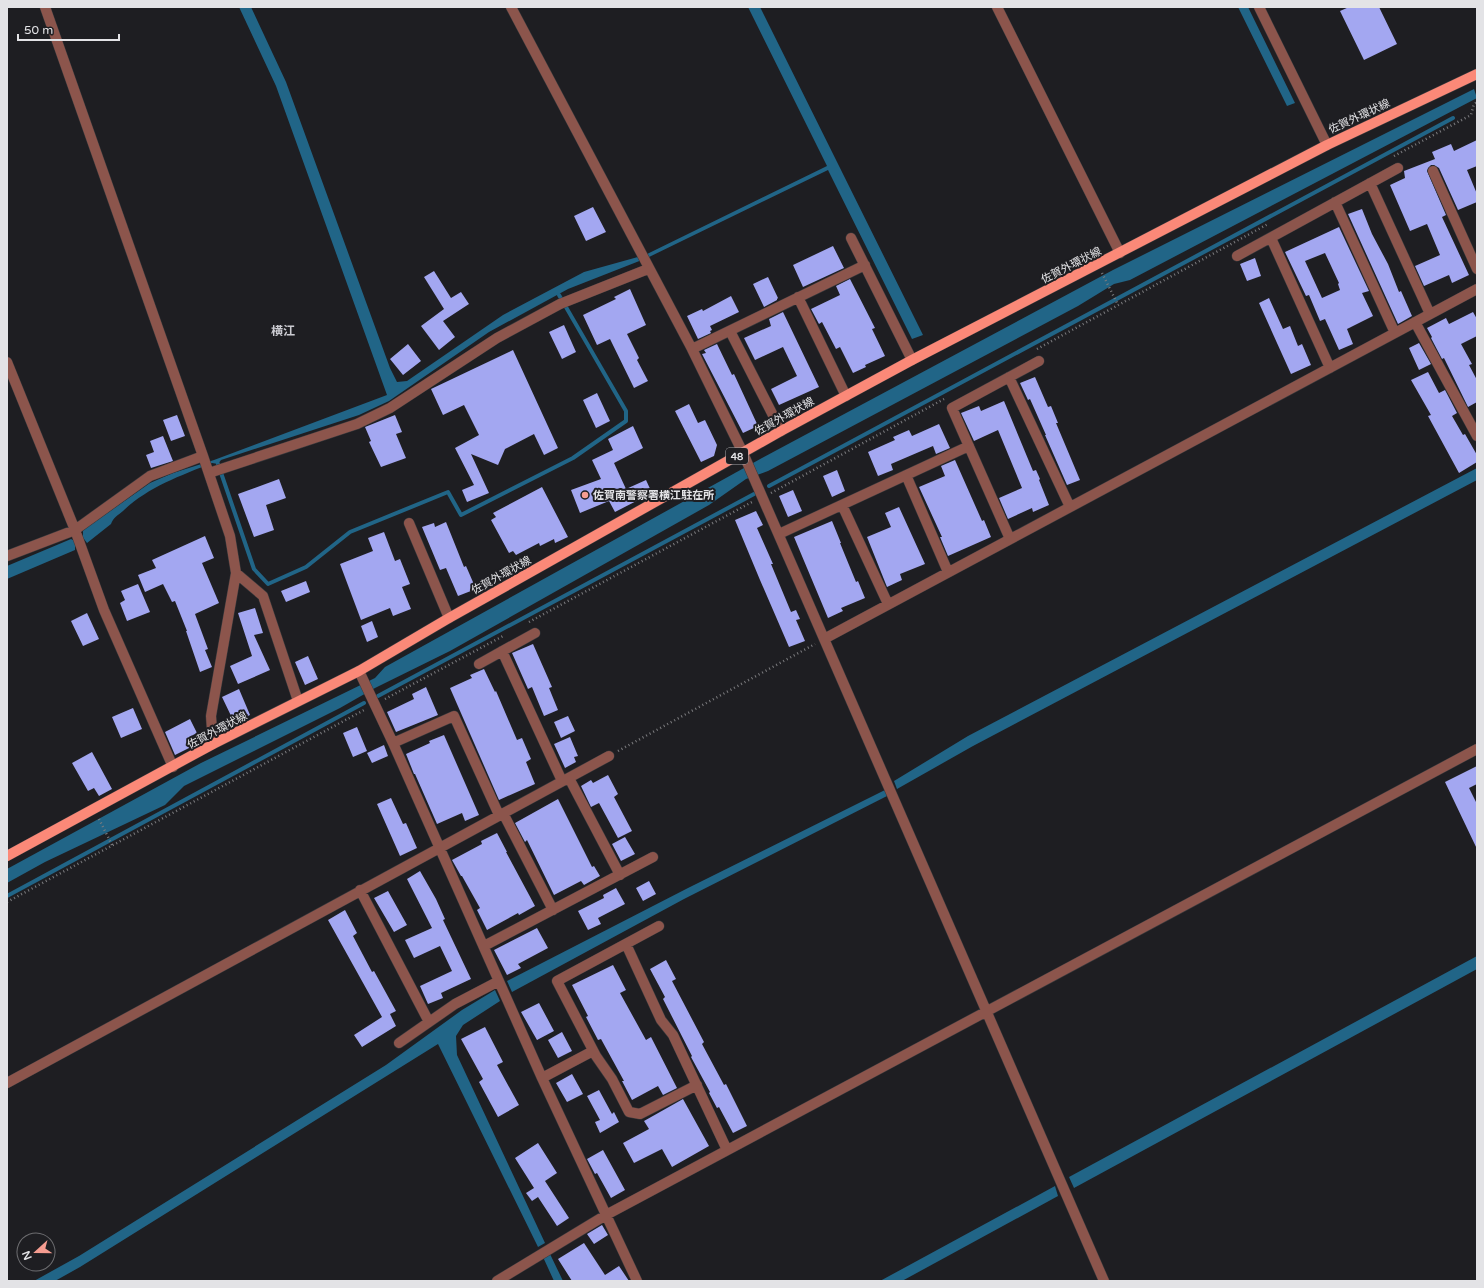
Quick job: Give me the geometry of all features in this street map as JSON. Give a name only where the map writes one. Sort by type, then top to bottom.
[{"type":"main road","name":"佐賀外環状線","points":[[7,856],[213,744],[298,701],[361,675],[449,618],[744,455],[781,431],[912,360],[1098,265],[1327,145],[1477,74]]},
{"type":"street","points":[[45,7],[203,456],[216,470],[236,572],[211,716],[213,744]]},
{"type":"street","points":[[511,7],[692,350],[755,478],[1104,1281]]},
{"type":"street","points":[[997,7],[1120,253]]},
{"type":"street","points":[[1259,7],[1327,145]]},
{"type":"street","points":[[1237,256],[1398,168]]},
{"type":"street","points":[[1433,171],[1477,269]]},
{"type":"street","points":[[1370,183],[1430,314]]},
{"type":"street","points":[[1335,202],[1395,333]]},
{"type":"street","points":[[851,238],[912,360]]},
{"type":"street","points":[[1271,238],[1330,368]]},
{"type":"street","points":[[692,350],[865,265]]},
{"type":"street","points":[[216,470],[358,424],[390,408],[497,338],[564,302],[647,266]]},
{"type":"street","points":[[824,639],[1477,289]]},
{"type":"street","points":[[798,298],[846,396]]},
{"type":"street","points":[[1415,322],[1477,436]]},
{"type":"street","points":[[730,331],[781,431]]},
{"type":"street","points":[[1010,539],[952,408],[1039,361]]},
{"type":"street","points":[[7,362],[78,537],[104,610],[173,767]]},
{"type":"street","points":[[1009,377],[1070,507]]},
{"type":"street","points":[[779,534],[969,446]]},
{"type":"street","points":[[7,556],[78,537],[150,476],[203,456]]},
{"type":"street","points":[[906,476],[948,572]]},
{"type":"street","points":[[842,505],[888,604]]},
{"type":"street","points":[[409,523],[449,618]]},
{"type":"street","points":[[236,572],[263,596],[298,701]]},
{"type":"street","points":[[479,664],[535,633]]},
{"type":"street","points":[[502,651],[566,780],[620,875]]},
{"type":"street","points":[[361,675],[393,743],[542,1078],[636,1281]]},
{"type":"street","points":[[393,743],[454,716],[501,814],[553,910]]},
{"type":"street","points":[[504,1279],[606,1215],[1477,748]]},
{"type":"street","points":[[7,1083],[609,756]]},
{"type":"street","points":[[484,946],[653,857]]},
{"type":"street","points":[[360,890],[428,1022]]},
{"type":"street","points":[[659,926],[557,981],[593,1051],[612,1079],[629,1112],[640,1114],[697,1085]]},
{"type":"street","points":[[626,944],[661,1020],[673,1035],[726,1150]]},
{"type":"street","points":[[398,1043],[455,1004],[499,981]]},
{"type":"street","points":[[542,1078],[593,1051]]},
{"type":"path","points":[[1388,160],[1471,115],[1474,104],[1477,102]]},
{"type":"path","points":[[1035,350],[1270,223]]},
{"type":"path","points":[[1098,265],[1118,305]]},
{"type":"path","points":[[527,623],[944,399]]},
{"type":"path","points":[[7,902],[507,634]]},
{"type":"path","points":[[609,756],[824,639]]},
{"type":"path","points":[[94,809],[112,845]]},
{"type":"water","points":[[239,7],[251,7],[286,82],[390,368],[397,382],[407,381],[503,315],[584,272],[645,255],[827,166],[748,7],[760,7],[923,335],[912,339],[828,170],[647,258],[568,289],[489,332],[389,401],[359,415],[221,460],[218,464],[212,463],[165,483],[143,495],[87,543],[84,539],[75,545],[75,550],[7,579],[7,566],[71,539],[75,541],[83,536],[83,530],[150,483],[173,473],[214,460],[387,395],[276,86]]},
{"type":"water","points":[[1238,7],[1248,7],[1295,103],[1287,106]]},
{"type":"water","points":[[1474,89],[1477,98],[1130,280],[1114,284],[1078,306],[768,471],[746,479],[709,505],[450,651],[184,786],[165,805],[45,862],[7,883],[7,869],[201,763],[375,678],[385,667],[762,458],[1113,270]]},
{"type":"water","points":[[1477,468],[1477,480],[973,746],[897,789],[894,781],[968,736]]},
{"type":"water","points":[[885,790],[887,796],[684,899],[512,992],[507,981],[688,888]]},
{"type":"water","points":[[1477,956],[1477,969],[1074,1188],[1069,1177]]},
{"type":"water","points":[[495,990],[500,1001],[463,1025],[456,1036],[457,1055],[545,1243],[538,1247],[438,1044],[80,1267],[55,1281],[34,1281],[50,1272],[56,1272],[56,1269],[79,1256],[386,1065],[462,1010]]},
{"type":"water","points":[[1055,1186],[1058,1196],[902,1281],[880,1281]]},
{"type":"water","points":[[550,1254],[563,1281],[554,1281],[543,1257]]},
{"type":"building","points":[[1349,7],[1379,7],[1397,44],[1364,60],[1340,11]]},
{"type":"building","points":[[1477,140],[1477,166],[1467,170],[1477,194],[1477,202],[1458,210],[1439,168],[1431,165],[1427,171],[1446,215],[1442,217],[1469,275],[1452,283],[1449,275],[1424,286],[1415,266],[1440,255],[1427,224],[1410,231],[1390,185],[1405,178],[1404,171],[1435,159],[1432,152],[1451,144],[1454,151]]},
{"type":"building","points":[[593,207],[606,232],[586,241],[574,216]]},
{"type":"building","points":[[1362,209],[1372,234],[1388,264],[1399,292],[1401,291],[1412,316],[1398,324],[1348,214]]},
{"type":"building","points":[[1339,227],[1369,291],[1362,293],[1373,316],[1347,329],[1353,344],[1339,350],[1325,319],[1320,321],[1309,295],[1306,296],[1285,252]],"holes":[[[1325,253],[1339,283],[1340,290],[1322,298],[1305,261]]]},
{"type":"building","points":[[833,246],[844,268],[803,287],[793,265]]},
{"type":"building","points":[[1255,258],[1261,276],[1247,281],[1240,264]]},
{"type":"building","points":[[434,271],[451,298],[461,292],[469,304],[443,321],[455,337],[439,350],[421,326],[444,309],[424,277]]},
{"type":"building","points":[[768,277],[778,298],[764,307],[753,284]]},
{"type":"building","points":[[850,279],[875,328],[872,329],[885,356],[865,365],[866,367],[853,373],[840,347],[836,349],[822,322],[819,324],[811,309],[840,295],[836,286]]},
{"type":"building","points":[[630,289],[646,325],[627,334],[639,358],[637,360],[648,381],[634,388],[610,339],[597,345],[583,315],[616,299],[614,297]]},
{"type":"building","points":[[731,296],[739,312],[710,326],[712,330],[710,331],[711,333],[698,339],[687,316],[702,309],[703,311]]},
{"type":"building","points":[[1269,298],[1283,329],[1290,326],[1298,346],[1302,344],[1311,365],[1291,374],[1259,303]]},
{"type":"building","points":[[783,312],[819,387],[779,405],[771,389],[797,376],[783,347],[755,360],[744,338],[771,326],[769,319]]},
{"type":"building","points":[[1473,312],[1477,319],[1477,336],[1461,344],[1472,364],[1469,365],[1477,380],[1477,402],[1468,407],[1444,358],[1442,359],[1427,328],[1446,318],[1449,324]]},
{"type":"building","points":[[564,325],[576,352],[562,359],[549,332]]},
{"type":"building","points":[[1419,343],[1431,364],[1419,370],[1409,348]]},
{"type":"building","points":[[408,344],[421,361],[403,375],[390,359]]},
{"type":"building","points":[[717,344],[732,375],[734,374],[758,426],[743,433],[702,354],[706,353],[704,350]]},
{"type":"building","points":[[513,350],[558,448],[544,455],[534,434],[505,449],[498,465],[471,454],[489,493],[467,502],[462,490],[474,485],[455,448],[479,435],[464,405],[443,415],[431,389]]},
{"type":"building","points":[[1428,372],[1439,393],[1445,390],[1457,413],[1452,416],[1463,435],[1465,434],[1477,455],[1477,462],[1459,473],[1428,416],[1431,415],[1411,380]]},
{"type":"building","points":[[1035,377],[1048,407],[1051,406],[1058,423],[1056,423],[1080,480],[1067,485],[1030,399],[1028,400],[1020,383]]},
{"type":"building","points":[[597,393],[610,421],[596,428],[583,400]]},
{"type":"building","points":[[1004,401],[1033,471],[1036,470],[1040,479],[1039,480],[1049,505],[1033,512],[1032,508],[1008,519],[999,498],[1022,488],[998,430],[974,441],[961,413],[979,406],[981,411]]},
{"type":"building","points":[[689,404],[698,423],[705,420],[717,445],[714,456],[701,462],[675,411]]},
{"type":"building","points":[[177,415],[185,436],[171,441],[163,420]]},
{"type":"building","points":[[395,415],[402,432],[396,434],[406,458],[381,467],[369,442],[371,441],[365,427]]},
{"type":"building","points":[[939,424],[950,448],[936,454],[933,446],[891,464],[893,470],[878,476],[868,452],[895,440],[893,437],[909,430],[912,436]]},
{"type":"building","points":[[633,426],[643,448],[614,463],[626,489],[646,480],[652,493],[615,512],[609,501],[580,513],[571,490],[601,479],[592,460],[613,450],[608,439]]},
{"type":"building","points":[[163,436],[173,461],[151,468],[146,455],[154,452],[150,441]]},
{"type":"building","points":[[955,460],[982,521],[984,520],[991,537],[948,556],[940,537],[942,537],[919,487],[945,476],[941,466]]},
{"type":"building","points":[[837,470],[845,491],[832,497],[823,476]]},
{"type":"building","points":[[279,479],[286,498],[266,505],[274,530],[254,537],[238,494]]},
{"type":"building","points":[[542,487],[568,537],[555,543],[554,539],[540,546],[539,543],[516,555],[513,551],[509,553],[491,520],[496,517],[493,513]]},
{"type":"building","points":[[793,490],[802,511],[788,517],[779,496]]},
{"type":"building","points":[[899,507],[925,564],[900,574],[902,580],[887,587],[867,537],[891,527],[885,513]]},
{"type":"building","points":[[756,511],[763,525],[757,528],[773,564],[771,564],[791,612],[796,610],[800,619],[796,620],[805,641],[789,647],[735,520]]},
{"type":"building","points":[[832,521],[856,582],[858,581],[865,598],[841,608],[843,611],[828,618],[794,537]]},
{"type":"building","points":[[446,522],[464,567],[466,566],[476,589],[458,596],[446,568],[440,570],[422,527],[434,523],[435,527]]},
{"type":"building","points":[[384,532],[395,561],[400,559],[410,584],[402,587],[411,609],[393,616],[390,608],[361,620],[340,564],[373,551],[368,538]]},
{"type":"building","points":[[205,536],[214,558],[202,563],[219,603],[195,614],[208,649],[205,650],[212,667],[200,672],[187,631],[175,601],[172,602],[163,584],[145,592],[138,575],[156,568],[152,560]]},
{"type":"building","points":[[306,581],[310,592],[286,602],[281,591]]},
{"type":"building","points":[[138,584],[150,612],[127,621],[120,603],[125,600],[121,591]]},
{"type":"building","points":[[255,608],[263,633],[254,635],[270,670],[238,684],[230,666],[252,656],[238,613]]},
{"type":"building","points":[[87,613],[99,639],[83,646],[71,621]]},
{"type":"building","points":[[372,621],[378,637],[367,642],[361,626]]},
{"type":"building","points":[[533,644],[552,687],[549,688],[558,710],[544,716],[532,687],[528,689],[512,653]]},
{"type":"building","points":[[308,656],[318,679],[305,685],[295,662]]},
{"type":"building","points":[[484,669],[495,692],[496,691],[517,740],[522,738],[531,759],[526,762],[535,784],[499,800],[450,688],[472,678],[470,675]]},
{"type":"building","points":[[426,687],[438,715],[396,732],[387,712],[414,699],[412,694]]},
{"type":"building","points":[[239,689],[250,715],[234,722],[222,697]]},
{"type":"building","points":[[133,708],[142,729],[121,738],[112,717]]},
{"type":"building","points":[[568,716],[575,731],[561,738],[554,722]]},
{"type":"building","points":[[190,719],[197,733],[191,736],[195,745],[175,755],[165,732]]},
{"type":"building","points":[[357,727],[367,751],[353,757],[343,733]]},
{"type":"building","points":[[444,735],[479,815],[465,821],[462,813],[437,824],[406,754],[430,743],[429,741]]},
{"type":"building","points":[[570,737],[578,756],[574,757],[576,762],[565,768],[554,744]]},
{"type":"building","points":[[384,745],[388,756],[372,763],[367,753]]},
{"type":"building","points":[[92,752],[112,789],[99,796],[94,788],[88,791],[72,763]]},
{"type":"building","points":[[1477,766],[1477,784],[1469,788],[1477,804],[1477,849],[1445,782]]},
{"type":"building","points":[[608,775],[618,794],[614,797],[632,831],[618,838],[599,803],[591,807],[581,786],[591,780],[593,783]]},
{"type":"building","points":[[391,798],[403,824],[406,823],[417,848],[400,856],[377,804]]},
{"type":"building","points":[[558,799],[592,867],[594,866],[600,876],[584,885],[581,881],[554,895],[527,840],[525,842],[515,823]]},
{"type":"building","points":[[497,833],[535,906],[519,915],[518,913],[487,930],[477,910],[480,908],[452,860],[482,844],[481,841]]},
{"type":"building","points":[[625,837],[635,854],[621,861],[612,844]]},
{"type":"building","points":[[420,871],[436,899],[445,919],[443,920],[471,979],[441,993],[443,998],[428,1004],[420,986],[452,971],[440,946],[414,958],[405,940],[432,928],[407,879]]},
{"type":"building","points":[[649,881],[656,894],[643,901],[636,888]]},
{"type":"building","points":[[616,888],[625,904],[598,918],[601,924],[588,930],[578,911],[604,898],[603,895]]},
{"type":"building","points":[[388,891],[407,925],[394,932],[374,898]]},
{"type":"building","points":[[345,910],[357,933],[353,936],[372,972],[374,971],[396,1011],[390,1014],[396,1026],[362,1047],[354,1035],[382,1017],[328,920]]},
{"type":"building","points":[[537,928],[548,948],[518,964],[521,968],[507,975],[494,950]]},
{"type":"building","points":[[666,960],[676,979],[672,981],[704,1042],[702,1044],[724,1085],[726,1084],[747,1126],[733,1133],[719,1107],[717,1108],[709,1093],[710,1092],[663,999],[665,997],[650,969]]},
{"type":"building","points":[[613,965],[626,990],[620,993],[646,1040],[651,1037],[677,1088],[663,1095],[658,1086],[632,1100],[622,1081],[624,1081],[601,1039],[598,1040],[586,1017],[588,1016],[572,985]]},
{"type":"building","points":[[539,1003],[554,1031],[537,1040],[521,1012]]},
{"type":"building","points":[[485,1027],[503,1062],[497,1065],[519,1105],[498,1117],[479,1082],[483,1079],[461,1039]]},
{"type":"building","points":[[562,1032],[572,1051],[558,1058],[548,1040]]},
{"type":"building","points":[[572,1074],[583,1094],[567,1102],[556,1083]]},
{"type":"building","points":[[599,1090],[612,1114],[614,1112],[619,1122],[600,1133],[595,1122],[600,1120],[587,1096]]},
{"type":"building","points":[[683,1099],[709,1146],[672,1167],[662,1149],[634,1163],[623,1143],[649,1129],[644,1121]]},
{"type":"building","points":[[538,1143],[557,1173],[545,1181],[569,1218],[557,1226],[538,1197],[532,1201],[526,1193],[534,1188],[515,1158]]},
{"type":"building","points":[[603,1150],[625,1190],[611,1198],[587,1159]]},
{"type":"building","points":[[602,1225],[608,1235],[594,1244],[587,1234]]},
{"type":"building","points":[[584,1243],[605,1275],[619,1266],[629,1281],[572,1281],[558,1259]]},
{"type":"waterway","points":[[769,486],[1453,118]]},
{"type":"waterway","points":[[218,464],[254,569],[268,584],[306,567],[350,532],[448,492],[461,515],[573,458],[626,421],[626,411],[559,295]]},
{"type":"waterway","points":[[378,696],[754,494]]},
{"type":"waterway","points":[[7,896],[364,703]]},
{"type":"place","name":"佐賀南警察署横江駐在所","points":[[585,495]]},
{"type":"district","name":"横江","points":[[283,331]]}]
